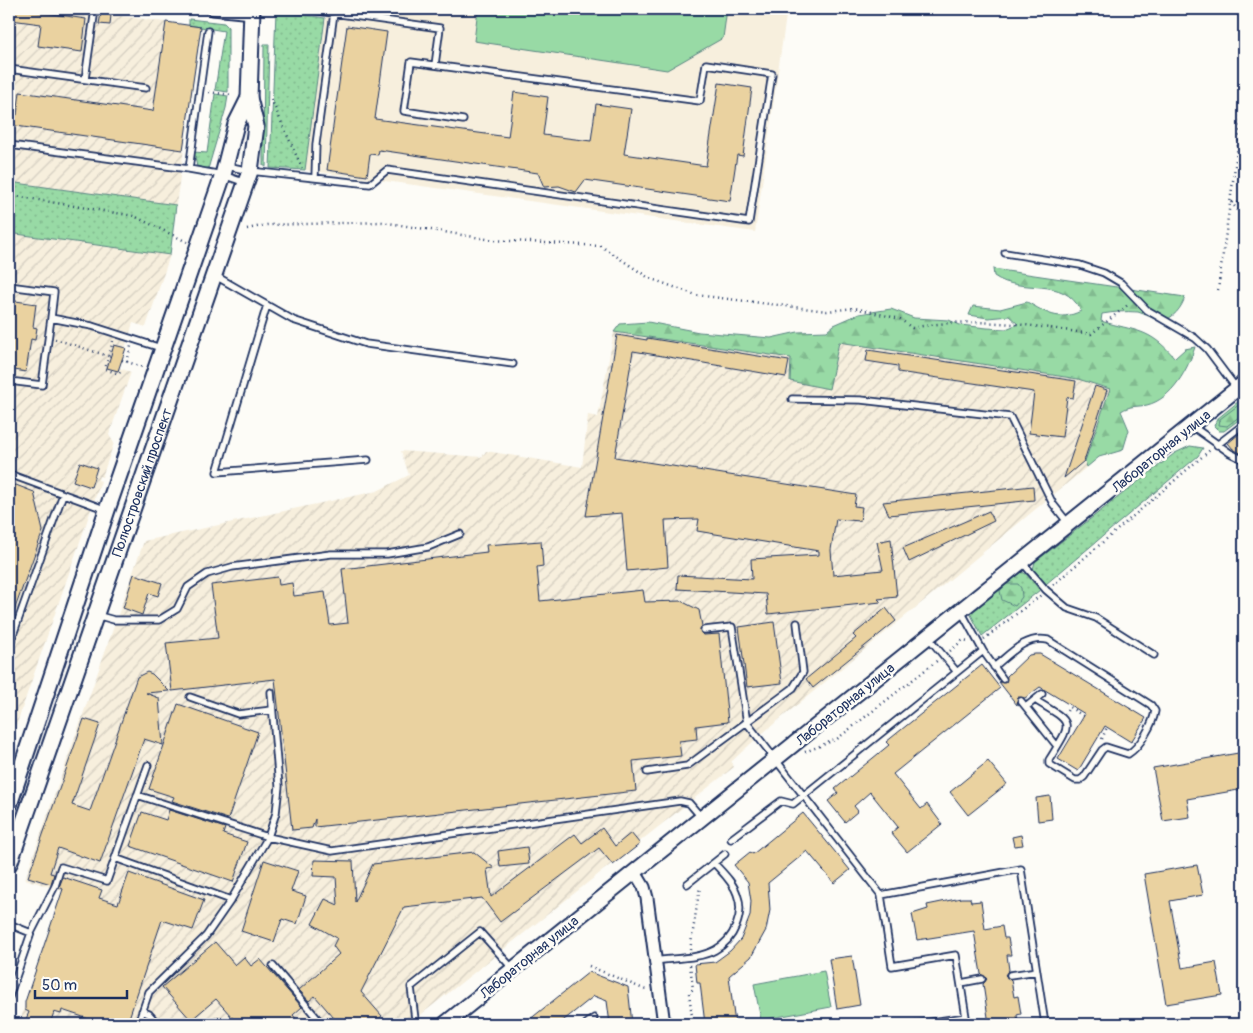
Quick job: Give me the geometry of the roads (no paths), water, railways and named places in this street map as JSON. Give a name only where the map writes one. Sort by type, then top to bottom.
[{"type":"main road","name":"Полюстровский проспект","points":[[9,864],[94,614],[248,177],[256,126],[249,98],[252,11]]},
{"type":"main road","name":"Полюстровский проспект","points":[[9,806],[106,510],[139,422],[224,170],[236,124],[249,98]]},
{"type":"main road","points":[[139,422],[159,428]]},
{"type":"street","points":[[213,9],[252,11]]},
{"type":"street","name":"Лабораторная улица","points":[[445,1024],[702,818],[779,764],[928,637],[1240,386]]},
{"type":"street","points":[[635,872],[644,887],[664,1024]]},
{"type":"lane","points":[[85,79],[95,9]]},
{"type":"lane","points":[[304,9],[334,13],[344,11],[440,28],[435,65]]},
{"type":"lane","points":[[314,177],[316,144],[334,13]]},
{"type":"lane","points":[[189,168],[208,31]]},
{"type":"lane","points":[[9,145],[189,168],[224,170],[248,177],[306,176],[370,184],[387,170],[749,222],[772,74],[706,64],[700,101],[411,62],[404,111],[463,120]]},
{"type":"lane","points":[[9,69],[146,88]]},
{"type":"lane","points":[[224,170],[248,177]]},
{"type":"lane","points":[[1005,253],[1080,266],[1104,273],[1121,283],[1135,300],[1147,310],[1195,338],[1207,348],[1240,386]]},
{"type":"lane","points":[[214,275],[292,320],[366,344],[512,364]]},
{"type":"lane","points":[[9,286],[54,292],[42,385],[9,381]]},
{"type":"lane","points":[[267,306],[218,472],[368,460]]},
{"type":"lane","points":[[51,318],[92,326],[163,349]]},
{"type":"lane","points":[[792,399],[861,400],[1010,417],[1053,504],[1069,525]]},
{"type":"lane","points":[[1217,445],[1244,424]]},
{"type":"lane","points":[[1192,426],[1217,445],[1244,460]]},
{"type":"lane","points":[[9,474],[106,510]]},
{"type":"lane","points":[[9,646],[63,494]]},
{"type":"lane","points":[[94,614],[114,620],[159,620],[177,609],[188,587],[207,574],[232,567],[331,554],[386,554],[428,547],[460,534]]},
{"type":"lane","points":[[1022,562],[1046,590],[1067,608],[1096,618],[1154,655]]},
{"type":"lane","points":[[961,611],[1003,679]]},
{"type":"lane","points":[[647,772],[687,766],[793,688],[803,672],[797,623]]},
{"type":"lane","points":[[704,630],[732,627],[747,723],[881,895],[892,966],[956,955],[966,1017],[918,1024]]},
{"type":"lane","points":[[928,637],[957,672]]},
{"type":"lane","points":[[994,667],[1022,644],[1040,638],[1048,640],[1151,705],[1155,711],[1154,717],[1134,750],[1128,754],[1122,754],[1106,747],[1102,750],[1084,778],[1075,780],[1049,764],[1067,730],[1068,723],[1064,717],[1035,700]]},
{"type":"lane","points":[[731,839],[781,801],[793,804],[984,651]]},
{"type":"lane","points":[[138,1024],[149,992],[206,936],[231,900],[268,837],[276,813],[279,786],[270,692]]},
{"type":"lane","points":[[1026,707],[1042,694]]},
{"type":"lane","points":[[190,697],[238,714],[272,710]]},
{"type":"lane","points":[[1021,701],[1057,746]]},
{"type":"lane","points":[[9,997],[31,933],[55,886],[61,867],[107,881],[148,765]]},
{"type":"lane","points":[[137,795],[268,837],[332,851],[680,801],[689,803],[702,818]]},
{"type":"lane","points":[[687,884],[725,854]]},
{"type":"lane","points":[[115,858],[231,900]]},
{"type":"lane","points":[[655,961],[714,951],[725,943],[733,932],[740,907],[737,893],[714,863]]},
{"type":"lane","points":[[881,895],[1021,869],[1045,1024]]},
{"type":"lane","points":[[9,924],[31,933]]},
{"type":"lane","points":[[418,1024],[415,1020],[411,987],[480,932],[514,969]]},
{"type":"lane","points":[[273,966],[322,1024]]},
{"type":"lane","points":[[1010,975],[1038,971]]},
{"type":"lane","points":[[960,983],[982,979]]},
{"type":"lane","points":[[142,1011],[158,1024]]},
{"type":"lane","points":[[586,1024],[594,1018]]}]
